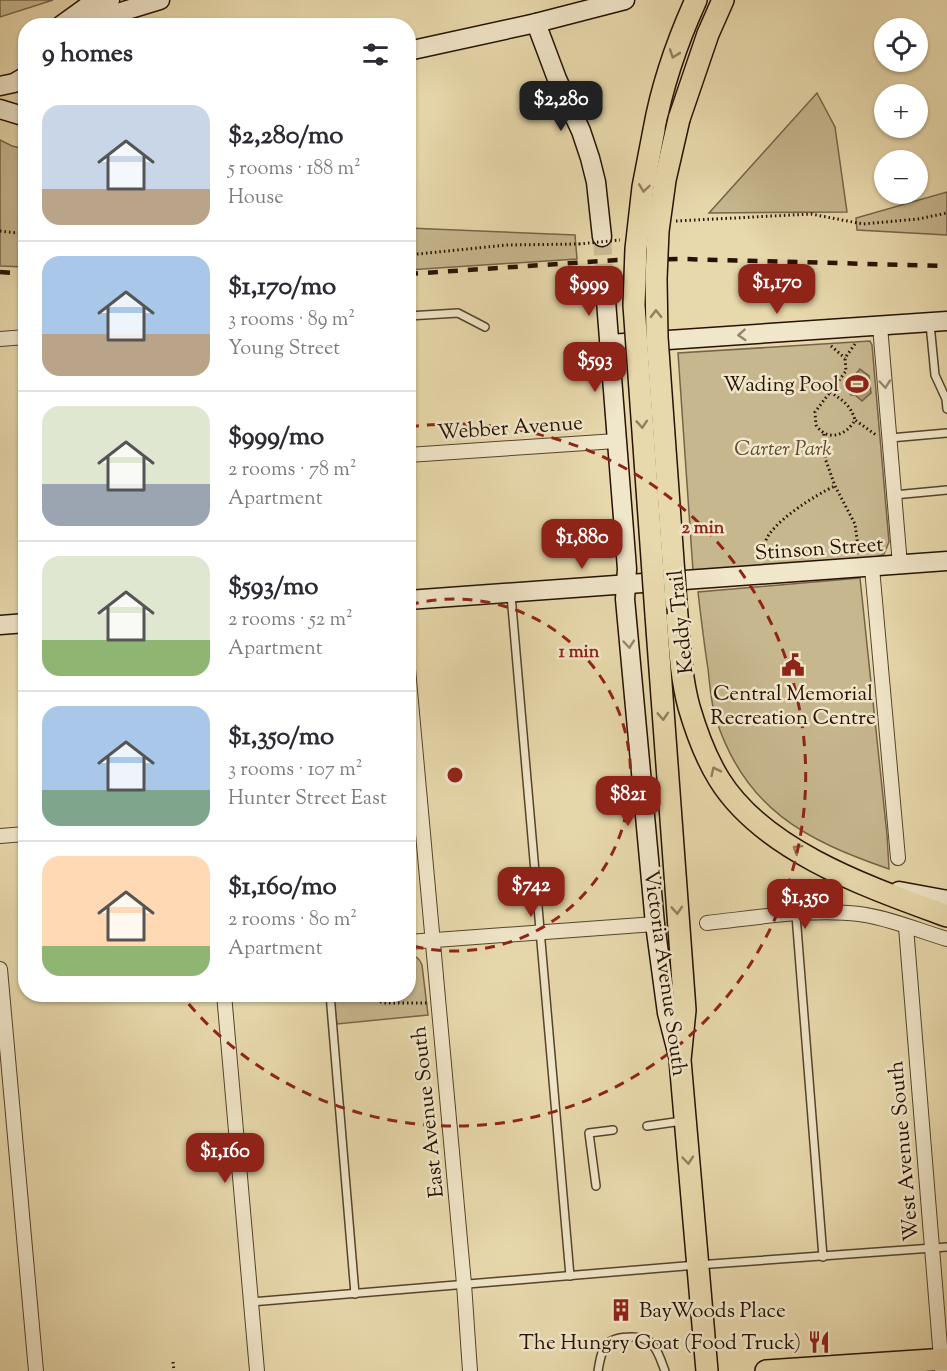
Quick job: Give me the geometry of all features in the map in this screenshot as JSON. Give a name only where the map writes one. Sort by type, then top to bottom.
[{"type":"main road","points":[[680,1060],[685,1010],[634,305],[643,187],[654,130],[668,71],[696,0]]},
{"type":"main road","points":[[723,0],[708,34],[679,119],[665,180],[658,231],[657,337],[676,603],[689,707],[702,744],[719,780],[751,817],[777,837],[821,864],[947,916]]},
{"type":"main road","name":"Victoria Avenue South","points":[[680,1060],[707,1371]]},
{"type":"main road","points":[[766,1371],[943,1363]]},
{"type":"street","points":[[71,18],[84,8],[112,0],[142,6]]},
{"type":"street","points":[[102,18],[160,0]]},
{"type":"street","points":[[416,49],[536,23],[625,0]]},
{"type":"street","points":[[128,18],[142,6]]},
{"type":"street","points":[[536,23],[590,158],[611,239]]},
{"type":"street","points":[[0,86],[18,81]]},
{"type":"street","points":[[0,108],[18,114]]},
{"type":"street","name":"Victoria Avenue South","points":[[605,288],[627,569],[625,586],[655,924],[667,1013],[680,1060]]},
{"type":"street","points":[[609,344],[939,322]]},
{"type":"street","points":[[873,326],[889,436],[900,565]]},
{"type":"street","points":[[0,339],[18,338]]},
{"type":"street","name":"Webber Avenue","points":[[416,455],[616,441]]},
{"type":"street","name":"Stinson Street","points":[[416,599],[947,561]]},
{"type":"street","points":[[867,568],[898,858]]},
{"type":"street","points":[[0,625],[18,624]]},
{"type":"street","name":"East Avenue South","points":[[416,760],[470,1371]]},
{"type":"street","points":[[0,836],[18,835]]},
{"type":"street","points":[[868,885],[947,900]]},
{"type":"street","points":[[707,923],[796,915],[859,914],[947,939]]},
{"type":"street","points":[[416,942],[655,924]]},
{"type":"street","name":"West Avenue South","points":[[906,927],[943,1363]]},
{"type":"street","points":[[0,969],[36,1371]]},
{"type":"street","points":[[225,1002],[257,1371]]},
{"type":"lane","points":[[416,316],[458,313],[485,327]]},
{"type":"lane","points":[[939,322],[935,375],[946,399],[947,409]]},
{"type":"lane","points":[[889,436],[947,433]]},
{"type":"lane","points":[[894,495],[947,490]]},
{"type":"lane","points":[[511,592],[570,1276]]},
{"type":"lane","points":[[796,915],[823,1257]]},
{"type":"lane","points":[[331,1002],[354,1294]]},
{"type":"lane","points":[[648,1126],[685,1121]]},
{"type":"lane","points":[[596,1186],[589,1133],[613,1130]]},
{"type":"lane","points":[[252,1302],[947,1247]]},
{"type":"lane","points":[[598,1371],[601,1353],[608,1342],[621,1337],[640,1337],[649,1340],[656,1349],[665,1371]]},
{"type":"path","points":[[669,223],[679,220],[811,214],[863,224],[918,219],[947,213]]},
{"type":"path","points":[[675,225],[676,214]]},
{"type":"path","points":[[0,231],[18,233]]},
{"type":"path","points":[[416,254],[507,245],[579,244],[630,237]]},
{"type":"path","points":[[855,420],[846,432],[831,436],[824,434],[816,424],[815,412],[846,371],[845,358],[873,326]]},
{"type":"path","points":[[830,392],[846,403],[855,420],[875,435],[889,436]]},
{"type":"path","points":[[824,434],[823,449],[835,486],[855,524],[867,568]]},
{"type":"path","points":[[768,574],[765,542],[773,530],[806,501],[835,486]]},
{"type":"path","points":[[380,1002],[437,1003]]},
{"type":"path","points":[[173,1362],[174,1371]]},
{"type":"green space","points":[[0,0],[53,0],[0,17]]},
{"type":"green space","points":[[817,93],[835,127],[847,212],[709,213]]},
{"type":"green space","points":[[0,140],[18,147],[18,267],[0,266]]},
{"type":"green space","points":[[947,192],[947,235],[857,230],[856,218],[905,204],[928,204],[928,197]]},
{"type":"green space","points":[[416,228],[575,235],[577,259],[416,269]]},
{"type":"green space","name":"Carter Park","points":[[870,341],[889,542],[884,554],[874,558],[693,571],[678,353]]},
{"type":"green space","points":[[860,578],[889,869],[805,833],[761,798],[743,776],[728,750],[714,713],[698,592]]},
{"type":"green space","points":[[416,958],[420,960],[428,1015],[337,1024],[334,1002],[416,1002]]},
{"type":"shaded area","name":"Wading Pool","points":[[860,369],[869,376],[871,393],[862,401],[855,395],[851,395],[844,386],[848,378],[854,376]]},
{"type":"tunnel","points":[[602,237],[605,288]]},
{"type":"railway","points":[[416,273],[617,260],[683,259],[947,266]]},
{"type":"railway","points":[[0,272],[18,273]]},
{"type":"place","name":"Wading Pool","points":[[857,384]]},
{"type":"place","name":"Central Memorial Recreation Centre","points":[[793,665]]},
{"type":"place","name":"BayWoods Place","points":[[621,1310]]},
{"type":"place","name":"The Hungry Goat (Food Truck)","points":[[819,1342]]}]
